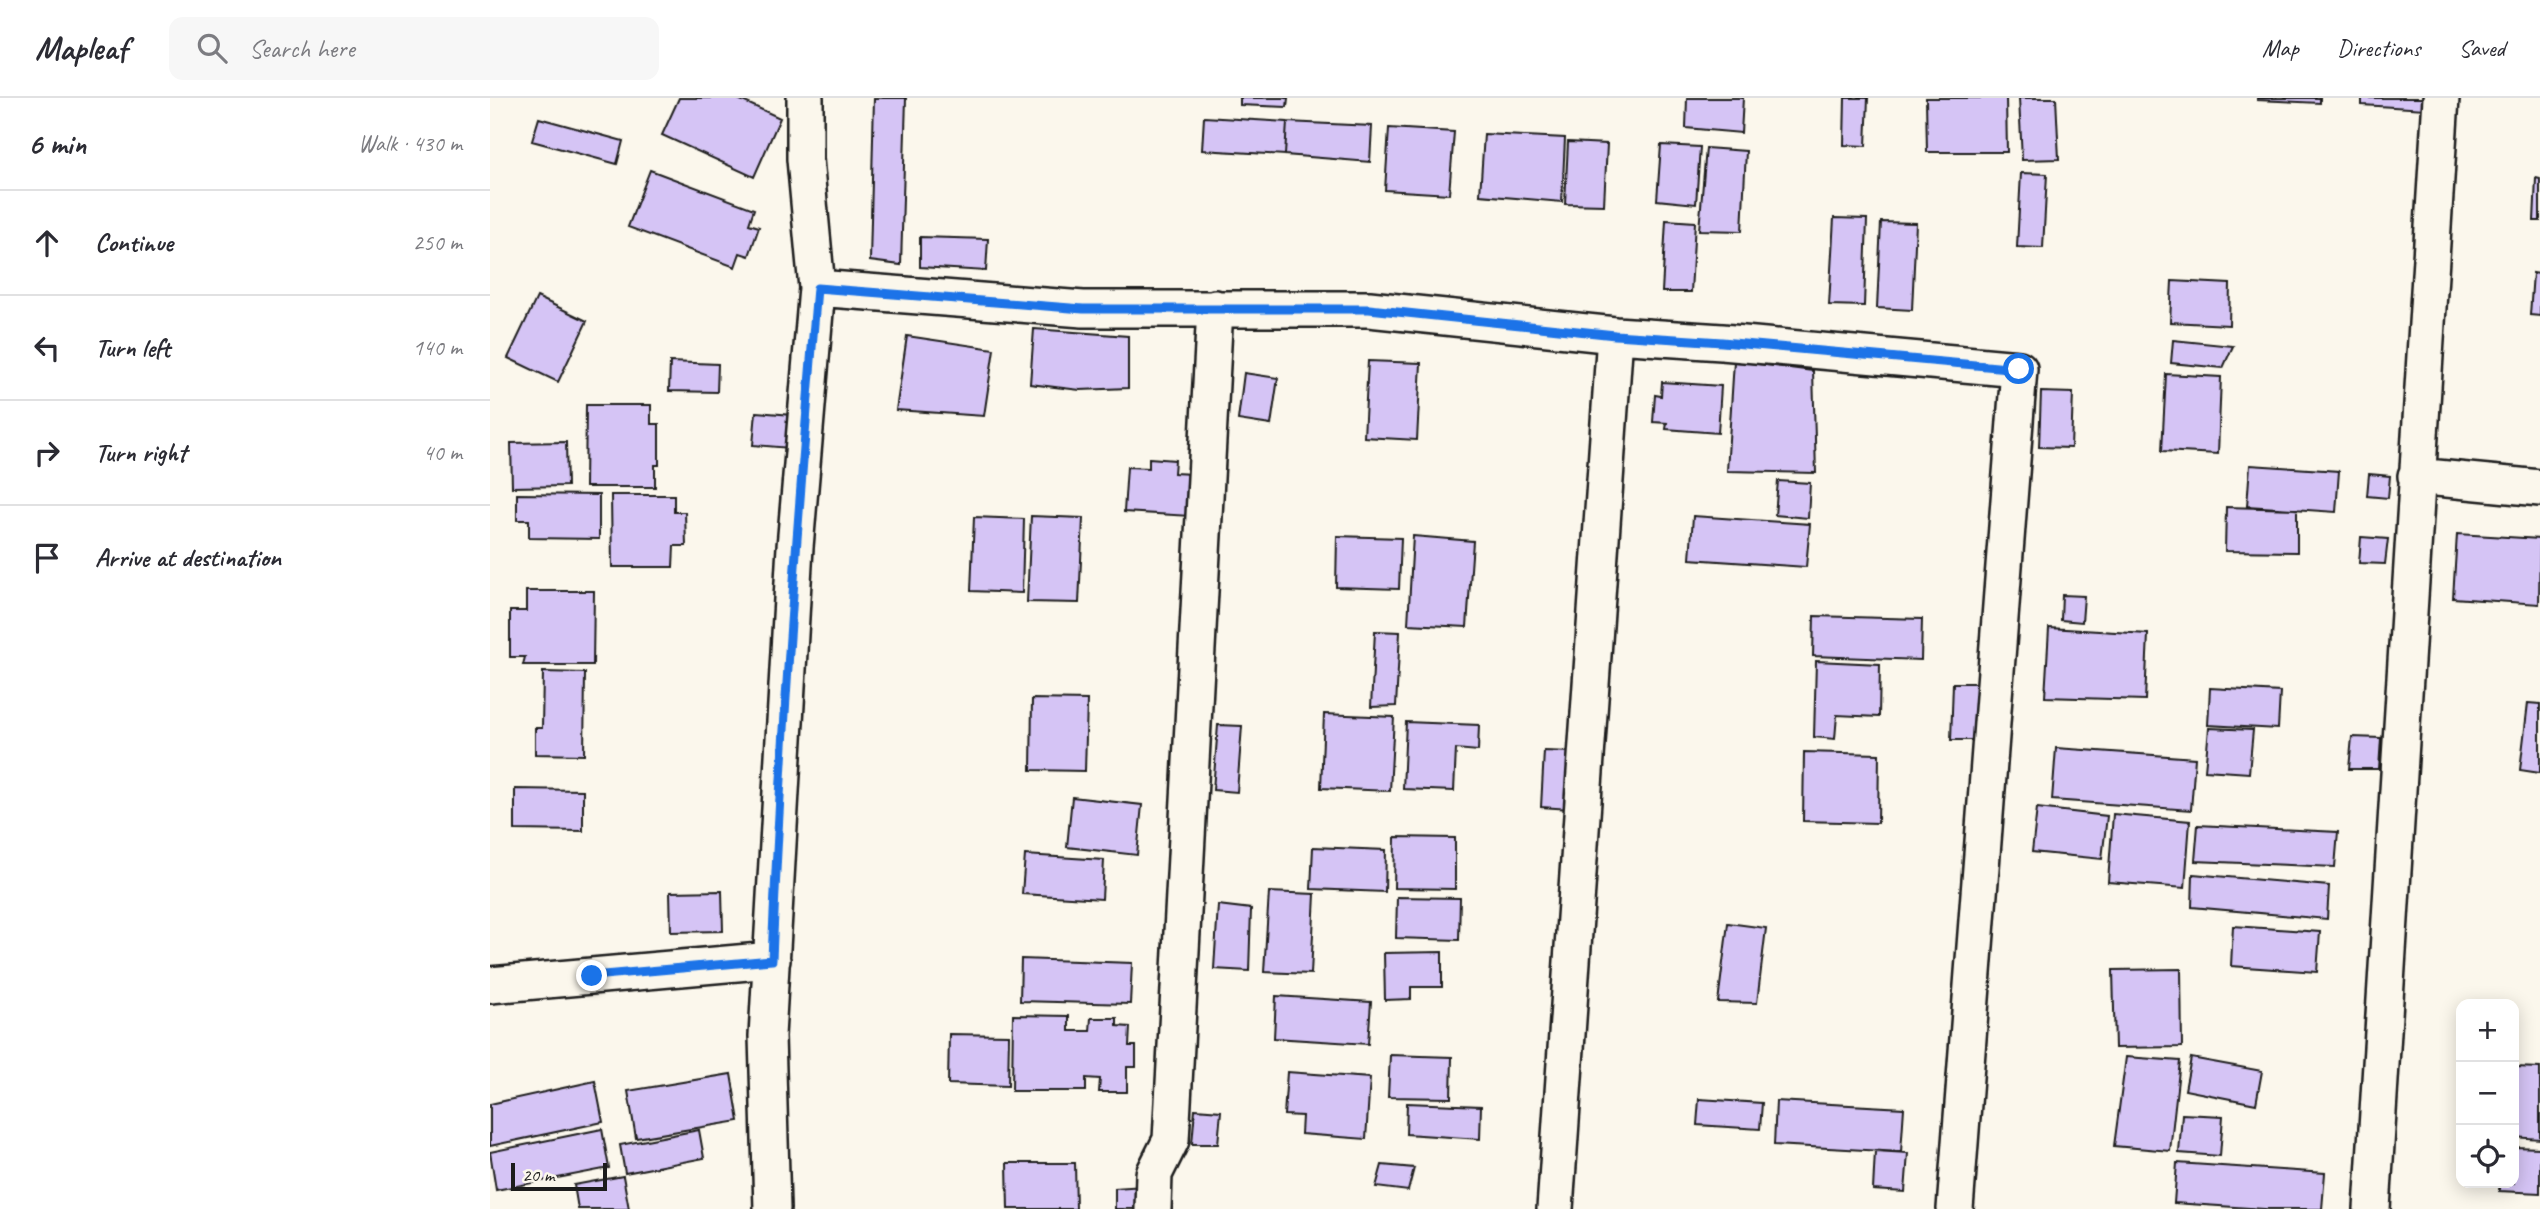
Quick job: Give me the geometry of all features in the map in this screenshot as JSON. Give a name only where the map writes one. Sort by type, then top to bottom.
[{"type":"street","points":[[772,1209],[767,1036],[795,547],[817,288],[805,159],[806,98]]},
{"type":"street","points":[[2372,1209],[2441,98]]},
{"type":"street","points":[[817,288],[1083,309],[1369,309],[1615,335],[2019,369],[1955,1209]]},
{"type":"street","points":[[1153,1209],[1154,1174],[1171,1140],[1215,308]]},
{"type":"street","points":[[1555,1209],[1615,335]]},
{"type":"street","points":[[2416,475],[2540,488]]},
{"type":"street","points":[[490,985],[772,960]]},
{"type":"building","points":[[679,98],[736,98],[780,118],[754,177],[662,135]]},
{"type":"building","points":[[874,98],[906,98],[901,265],[870,261]]},
{"type":"building","points":[[1240,98],[1288,98],[1287,107],[1240,105]]},
{"type":"building","points":[[1687,98],[1743,98],[1741,133],[1686,128]]},
{"type":"building","points":[[1845,98],[1868,98],[1866,146],[1844,145]]},
{"type":"building","points":[[1926,98],[2006,98],[2007,152],[1927,152]]},
{"type":"building","points":[[2019,98],[2056,98],[2059,159],[2022,160]]},
{"type":"building","points":[[2320,98],[2320,103],[2257,100]]},
{"type":"building","points":[[2362,98],[2426,98],[2425,109],[2362,105]]},
{"type":"building","points":[[1204,117],[1287,122],[1285,155],[1202,150]]},
{"type":"building","points":[[539,118],[623,141],[617,164],[532,141]]},
{"type":"building","points":[[1287,122],[1372,126],[1370,162],[1285,155]]},
{"type":"building","points":[[1389,128],[1454,132],[1449,194],[1385,190]]},
{"type":"building","points":[[1484,134],[1565,138],[1562,202],[1480,195]]},
{"type":"building","points":[[1568,142],[1607,144],[1604,205],[1565,204]]},
{"type":"building","points":[[1661,145],[1700,147],[1696,204],[1657,200]]},
{"type":"building","points":[[1706,148],[1746,151],[1742,231],[1699,230]]},
{"type":"building","points":[[650,170],[754,209],[749,224],[759,227],[749,256],[740,253],[735,267],[628,227]]},
{"type":"building","points":[[2021,173],[2047,174],[2043,248],[2017,247]]},
{"type":"building","points":[[2536,178],[2540,179],[2540,221],[2534,221]]},
{"type":"building","points":[[1834,218],[1867,219],[1864,306],[1829,305]]},
{"type":"building","points":[[1666,220],[1695,222],[1691,292],[1662,292]]},
{"type":"building","points":[[1881,222],[1916,223],[1912,310],[1877,308]]},
{"type":"building","points":[[920,237],[988,239],[986,271],[920,267]]},
{"type":"building","points":[[2533,273],[2540,274],[2540,316],[2530,315]]},
{"type":"building","points":[[2172,281],[2230,284],[2229,325],[2170,322]]},
{"type":"building","points":[[537,297],[587,321],[558,382],[508,358]]},
{"type":"building","points":[[1034,329],[1128,336],[1128,388],[1080,390],[1030,384]]},
{"type":"building","points":[[907,336],[994,349],[984,416],[896,410]]},
{"type":"building","points":[[2173,340],[2233,346],[2223,368],[2171,363]]},
{"type":"building","points":[[1368,361],[1421,363],[1417,440],[1364,437]]},
{"type":"building","points":[[1734,361],[1813,371],[1816,473],[1727,471]]},
{"type":"building","points":[[670,362],[718,364],[717,392],[669,391]]},
{"type":"building","points":[[1244,373],[1278,378],[1271,425],[1238,420]]},
{"type":"building","points":[[2166,374],[2221,377],[2218,454],[2162,451]]},
{"type":"building","points":[[1662,382],[1721,386],[1718,433],[1666,429],[1667,423],[1653,422],[1655,395],[1661,396]]},
{"type":"building","points":[[2041,392],[2073,393],[2071,448],[2039,447]]},
{"type":"building","points":[[586,405],[651,405],[651,424],[659,424],[659,465],[655,465],[655,487],[585,487]]},
{"type":"building","points":[[756,412],[792,415],[790,448],[753,445]]},
{"type":"building","points":[[566,442],[567,486],[512,487],[511,443]]},
{"type":"building","points":[[1149,458],[1175,460],[1174,473],[1193,474],[1190,516],[1124,512],[1127,467],[1149,468]]},
{"type":"building","points":[[2250,465],[2339,471],[2336,512],[2247,506]]},
{"type":"building","points":[[2369,474],[2390,476],[2388,498],[2367,496]]},
{"type":"building","points":[[1778,481],[1810,483],[1808,518],[1775,515]]},
{"type":"building","points":[[517,494],[599,495],[599,539],[529,538],[529,520],[517,520]]},
{"type":"building","points":[[611,495],[674,495],[674,512],[685,512],[686,546],[674,546],[673,567],[612,567]]},
{"type":"building","points":[[2226,507],[2297,509],[2297,552],[2225,551]]},
{"type":"building","points":[[1031,516],[1083,518],[1079,603],[1027,602]]},
{"type":"building","points":[[1693,516],[1810,524],[1806,567],[1690,559]]},
{"type":"building","points":[[974,517],[1024,519],[1022,593],[971,591]]},
{"type":"building","points":[[2457,534],[2540,539],[2539,604],[2453,598]]},
{"type":"building","points":[[1337,536],[1401,538],[1399,589],[1336,587]]},
{"type":"building","points":[[1413,536],[1473,541],[1467,627],[1408,624]]},
{"type":"building","points":[[2361,537],[2388,539],[2385,564],[2359,563]]},
{"type":"building","points":[[526,591],[594,591],[593,665],[523,665],[525,657],[510,657],[510,611],[526,611]]},
{"type":"building","points":[[2062,595],[2084,596],[2082,622],[2061,620]]},
{"type":"building","points":[[1814,616],[1922,619],[1921,660],[1813,656]]},
{"type":"building","points":[[2049,628],[2148,634],[2145,700],[2045,697]]},
{"type":"building","points":[[1375,631],[1400,632],[1396,706],[1371,707]]},
{"type":"building","points":[[1816,661],[1880,664],[1879,717],[1837,715],[1835,739],[1814,737]]},
{"type":"building","points":[[543,672],[585,673],[584,755],[535,754],[535,728],[542,728]]},
{"type":"building","points":[[1953,683],[1981,683],[1979,740],[1951,740]]},
{"type":"building","points":[[2210,688],[2280,692],[2278,729],[2208,725]]},
{"type":"building","points":[[1032,699],[1087,700],[1085,771],[1031,770]]},
{"type":"building","points":[[2528,703],[2540,704],[2540,773],[2520,770]]},
{"type":"building","points":[[1324,714],[1394,717],[1390,791],[1321,788]]},
{"type":"building","points":[[1406,722],[1479,725],[1478,751],[1456,749],[1454,791],[1403,789]]},
{"type":"building","points":[[1218,725],[1242,726],[1237,792],[1213,790]]},
{"type":"building","points":[[2209,728],[2253,730],[2249,773],[2205,770]]},
{"type":"building","points":[[2352,737],[2381,738],[2379,769],[2349,769]]},
{"type":"building","points":[[2056,748],[2195,758],[2191,810],[2052,800]]},
{"type":"building","points":[[1544,751],[1572,752],[1570,809],[1541,807]]},
{"type":"building","points":[[1804,752],[1879,754],[1878,823],[1803,821]]},
{"type":"building","points":[[515,789],[583,790],[583,831],[515,830]]},
{"type":"building","points":[[1072,797],[1142,805],[1137,855],[1067,847]]},
{"type":"building","points":[[2037,808],[2107,816],[2102,859],[2032,852]]},
{"type":"building","points":[[2113,814],[2190,821],[2185,888],[2108,882]]},
{"type":"building","points":[[2198,825],[2338,832],[2335,867],[2195,861]]},
{"type":"building","points":[[1395,837],[1455,838],[1455,889],[1394,888]]},
{"type":"building","points":[[1313,847],[1386,850],[1385,892],[1311,889]]},
{"type":"building","points":[[1025,855],[1104,860],[1102,899],[1022,894]]},
{"type":"building","points":[[2193,874],[2329,886],[2327,919],[2192,907]]},
{"type":"building","points":[[722,891],[723,931],[671,932],[670,892]]},
{"type":"building","points":[[1269,892],[1315,894],[1311,974],[1264,972]]},
{"type":"building","points":[[1397,897],[1460,898],[1459,940],[1396,938]]},
{"type":"building","points":[[1218,905],[1251,909],[1249,971],[1214,969]]},
{"type":"building","points":[[1728,923],[1766,928],[1757,1003],[1718,1002]]},
{"type":"building","points":[[2233,926],[2320,932],[2317,972],[2231,966]]},
{"type":"building","points":[[1442,952],[1442,987],[1411,987],[1411,999],[1385,1000],[1384,953]]},
{"type":"building","points":[[1021,959],[1132,963],[1130,1004],[1020,1001]]},
{"type":"building","points":[[2181,969],[2182,1047],[2115,1048],[2113,970]]},
{"type":"building","points":[[1276,996],[1371,1002],[1368,1044],[1274,1038]]},
{"type":"building","points":[[1013,1015],[1069,1016],[1069,1031],[1090,1031],[1091,1018],[1117,1018],[1117,1026],[1130,1027],[1129,1046],[1136,1046],[1136,1067],[1127,1067],[1127,1092],[1099,1092],[1100,1079],[1086,1078],[1086,1091],[1012,1091]]},
{"type":"building","points":[[949,1034],[1009,1035],[1008,1086],[948,1084]]},
{"type":"building","points":[[1390,1055],[1452,1057],[1451,1098],[1388,1097]]},
{"type":"building","points":[[2126,1057],[2180,1061],[2170,1151],[2114,1146]]},
{"type":"building","points":[[2191,1058],[2262,1071],[2256,1104],[2185,1090]]},
{"type":"building","points":[[2519,1067],[2540,1068],[2540,1139],[2519,1137]]},
{"type":"building","points":[[1287,1072],[1370,1078],[1366,1139],[1301,1134],[1302,1116],[1284,1115]]},
{"type":"building","points":[[731,1074],[739,1121],[636,1138],[628,1091]]},
{"type":"building","points":[[595,1081],[603,1122],[490,1146],[490,1104]]},
{"type":"building","points":[[1699,1099],[1762,1103],[1760,1129],[1697,1125]]},
{"type":"building","points":[[1776,1101],[1904,1108],[1901,1152],[1774,1145]]},
{"type":"building","points":[[1407,1103],[1481,1106],[1480,1139],[1406,1134]]},
{"type":"building","points":[[1195,1109],[1221,1111],[1218,1144],[1192,1144]]},
{"type":"building","points":[[2182,1114],[2223,1116],[2220,1156],[2179,1153]]},
{"type":"building","points":[[602,1129],[609,1168],[496,1190],[490,1152]]},
{"type":"building","points":[[699,1130],[704,1158],[625,1173],[620,1145]]},
{"type":"building","points":[[2519,1147],[2540,1148],[2540,1193],[2499,1191],[2499,1188],[2519,1188]]},
{"type":"building","points":[[1875,1151],[1908,1153],[1905,1192],[1873,1190]]},
{"type":"building","points":[[1007,1163],[1075,1163],[1076,1209],[1008,1209]]},
{"type":"building","points":[[2177,1163],[2325,1173],[2322,1209],[2265,1209],[2174,1203]]},
{"type":"building","points":[[1382,1165],[1414,1168],[1408,1191],[1376,1187]]},
{"type":"building","points":[[623,1176],[629,1209],[578,1209],[574,1185]]},
{"type":"building","points":[[1144,1186],[1143,1209],[1115,1209],[1115,1188]]},
{"type":"route","points":[[592,976],[772,960],[795,547],[817,288],[1083,309],[1369,309],[1615,335],[2019,369]]}]
